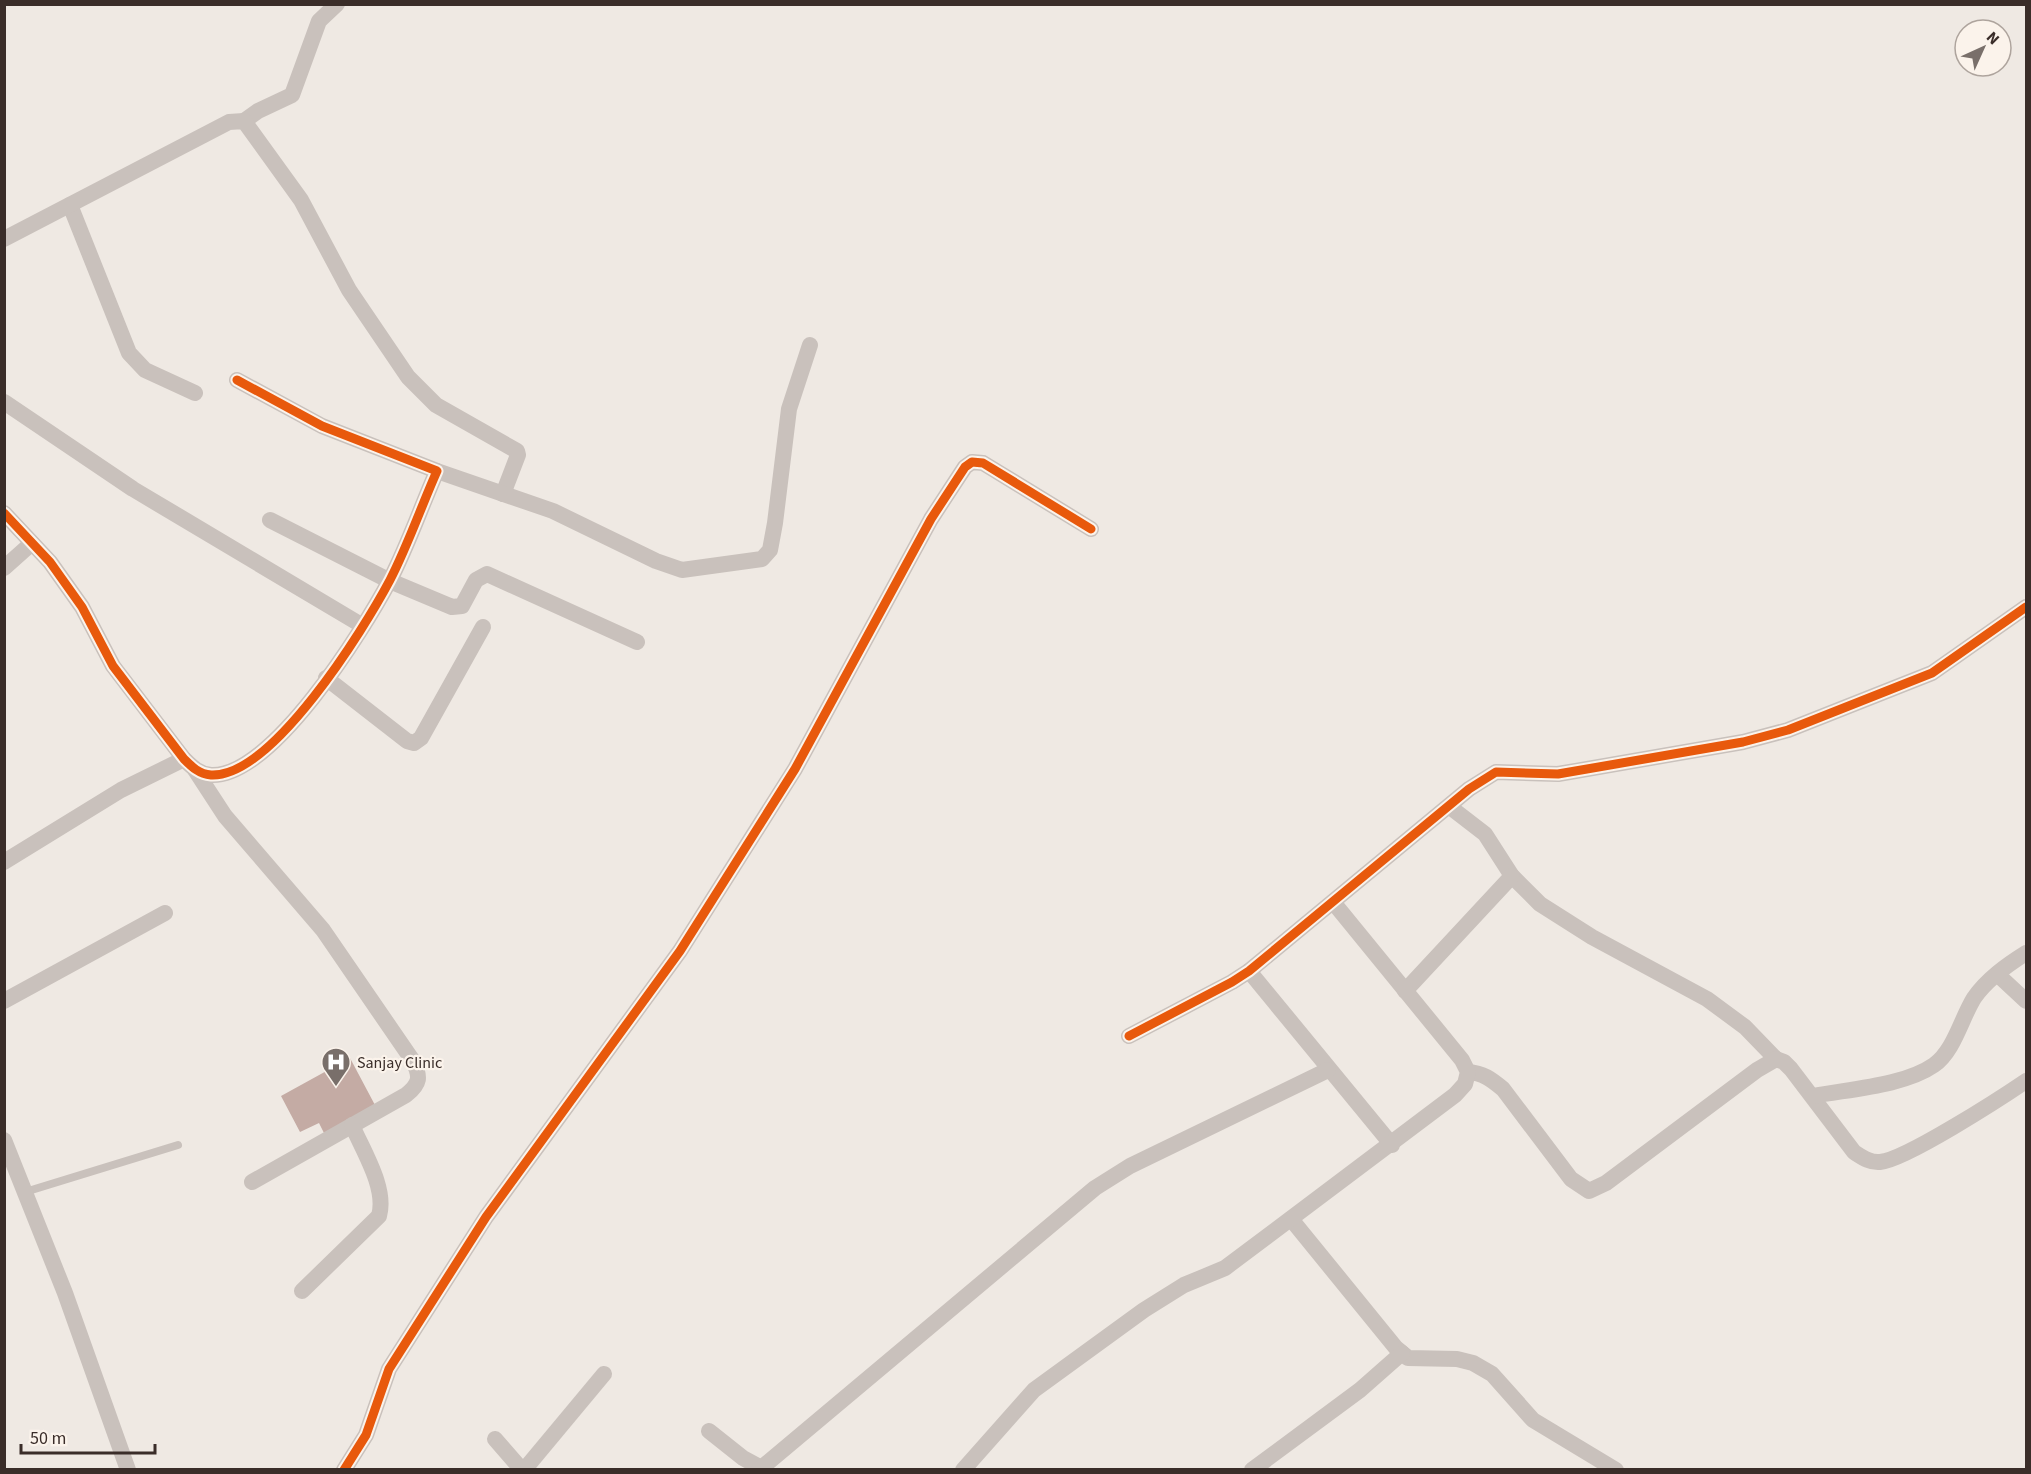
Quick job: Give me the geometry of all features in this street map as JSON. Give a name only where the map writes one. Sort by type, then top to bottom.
[{"type":"street","points":[[4,239],[229,122],[244,121],[258,111],[292,95],[319,21],[337,4]]},
{"type":"street","points":[[244,121],[302,200],[349,290],[408,377],[436,405],[517,451],[518,455],[503,494]]},
{"type":"street","points":[[70,205],[129,353],[145,370],[195,393]]},
{"type":"street","points":[[237,380],[351,439],[553,512],[656,561],[682,570],[762,559],[770,550],[789,409],[810,345]]},
{"type":"street","points":[[4,402],[133,489],[363,626]]},
{"type":"street","points":[[344,1470],[366,1435],[389,1369],[486,1217],[680,951],[795,769],[931,519],[965,467],[972,462],[983,463],[1091,529]]},
{"type":"street","points":[[4,862],[121,790],[189,764],[212,775],[241,766],[264,753],[284,734],[363,626],[390,581],[437,471]]},
{"type":"street","points":[[4,513],[32,543],[82,607],[113,666],[132,694],[189,764],[225,816],[323,930],[417,1070],[419,1080],[412,1089],[252,1182]]},
{"type":"street","points":[[270,520],[390,581],[452,607],[462,606],[476,580],[487,574],[638,642]]},
{"type":"street","points":[[4,568],[32,543]]},
{"type":"street","points":[[1129,1036],[1233,982],[1249,971],[1469,789],[1496,772],[1514,771],[1544,775],[1567,773],[1743,742],[1788,730],[1932,673],[2026,607]]},
{"type":"street","points":[[326,678],[406,741],[414,743],[421,738],[483,627]]},
{"type":"street","points":[[1450,807],[1485,834],[1512,876],[1540,904],[1724,1011],[1745,1026],[1776,1059],[1784,1062],[1813,1096],[1854,1152],[1867,1160],[1878,1162],[1905,1152],[2026,1082]]},
{"type":"street","points":[[1405,991],[1512,876]]},
{"type":"street","points":[[963,1470],[1020,1404],[1050,1377],[1144,1310],[1184,1285],[1225,1268],[1392,1145],[1455,1095],[1465,1084],[1468,1072],[1462,1060],[1333,902]]},
{"type":"street","points":[[4,1001],[165,913]]},
{"type":"street","points":[[1813,1096],[1903,1079],[1936,1064],[1946,1053],[1976,996],[1997,974],[2026,953]]},
{"type":"street","points":[[1249,971],[1328,1070],[1392,1145]]},
{"type":"street","points":[[1997,974],[2026,1001]]},
{"type":"street","points":[[1468,1072],[1479,1073],[1490,1078],[1503,1089],[1571,1179],[1589,1191],[1606,1183],[1757,1070],[1776,1059]]},
{"type":"street","points":[[709,1431],[742,1458],[762,1469],[1095,1188],[1138,1162],[1328,1070]]},
{"type":"street","points":[[302,1291],[379,1216],[381,1199],[378,1187],[352,1125]]},
{"type":"street","points":[[4,1140],[65,1293],[128,1470]]},
{"type":"street","points":[[1291,1219],[1408,1358],[1457,1359],[1473,1363],[1492,1374],[1533,1420],[1616,1470]]},
{"type":"street","points":[[1252,1470],[1360,1390],[1402,1353]]},
{"type":"street","points":[[495,1439],[523,1470],[604,1374]]},
{"type":"lane","points":[[25,1192],[178,1145]]},
{"type":"building","points":[[350,1058],[376,1107],[325,1135],[319,1123],[300,1132],[281,1096]]},
{"type":"cycle path","points":[[4,513],[50,562],[82,607],[113,666],[184,759],[196,770],[211,775],[235,769],[261,753],[288,728],[314,697],[360,632],[403,553],[437,471],[322,426],[237,380]]},
{"type":"cycle path","points":[[344,1470],[366,1435],[389,1369],[486,1217],[680,951],[795,769],[931,519],[965,467],[972,462],[983,463],[1091,529]]},
{"type":"cycle path","points":[[1129,1036],[1249,971],[1469,789],[1496,772],[1558,774],[1743,742],[1788,730],[1932,673],[2026,607]]},
{"type":"place","name":"Sanjay Clinic","points":[[336,1088]]}]
